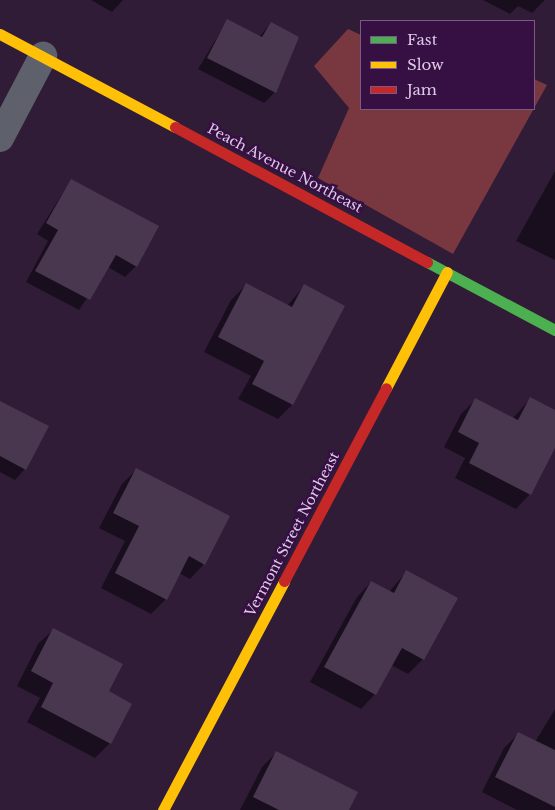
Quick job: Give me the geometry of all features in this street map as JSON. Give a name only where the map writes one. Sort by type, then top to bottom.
[{"type":"street","name":"Peach Avenue Northeast","points":[[0,34],[555,330]]},
{"type":"street","points":[[0,138],[43,56]]},
{"type":"street","name":"Vermont Street Northeast","points":[[163,810],[447,272]]},
{"type":"shaded area","points":[[348,29],[360,35],[360,110],[533,110],[453,254],[318,178],[349,108],[314,66]]},
{"type":"shaded area","points":[[535,79],[547,85],[535,106]]},
{"type":"building","points":[[227,19],[262,37],[271,22],[299,37],[276,93],[207,58]]},
{"type":"building","points":[[71,179],[159,226],[137,267],[116,255],[90,300],[35,271],[58,230],[46,223]]},
{"type":"building","points":[[246,283],[292,307],[304,284],[345,306],[293,405],[252,384],[264,361],[218,337]]},
{"type":"building","points":[[530,397],[555,410],[555,448],[531,495],[469,463],[479,443],[458,432],[475,398],[518,420]]},
{"type":"building","points":[[0,401],[49,426],[26,470],[0,456]]},
{"type":"building","points":[[136,468],[230,516],[205,565],[189,556],[167,600],[115,573],[139,526],[113,513]]},
{"type":"building","points":[[406,570],[458,598],[424,660],[402,648],[376,695],[324,667],[371,581],[394,593]]},
{"type":"building","points":[[53,628],[123,664],[109,691],[132,704],[111,744],[41,707],[53,683],[31,671]]},
{"type":"building","points":[[518,732],[555,750],[555,807],[495,777]]},
{"type":"building","points":[[276,751],[358,792],[349,810],[279,810],[253,797]]},
{"type":"traffic: fast","points":[[427,262],[555,330]]},
{"type":"traffic: slow","points":[[0,34],[175,127]]},
{"type":"traffic: slow","points":[[386,388],[447,272]]},
{"type":"traffic: slow","points":[[163,810],[284,581]]},
{"type":"traffic: jam","points":[[175,127],[427,262]]},
{"type":"traffic: jam","points":[[284,581],[386,388]]}]
